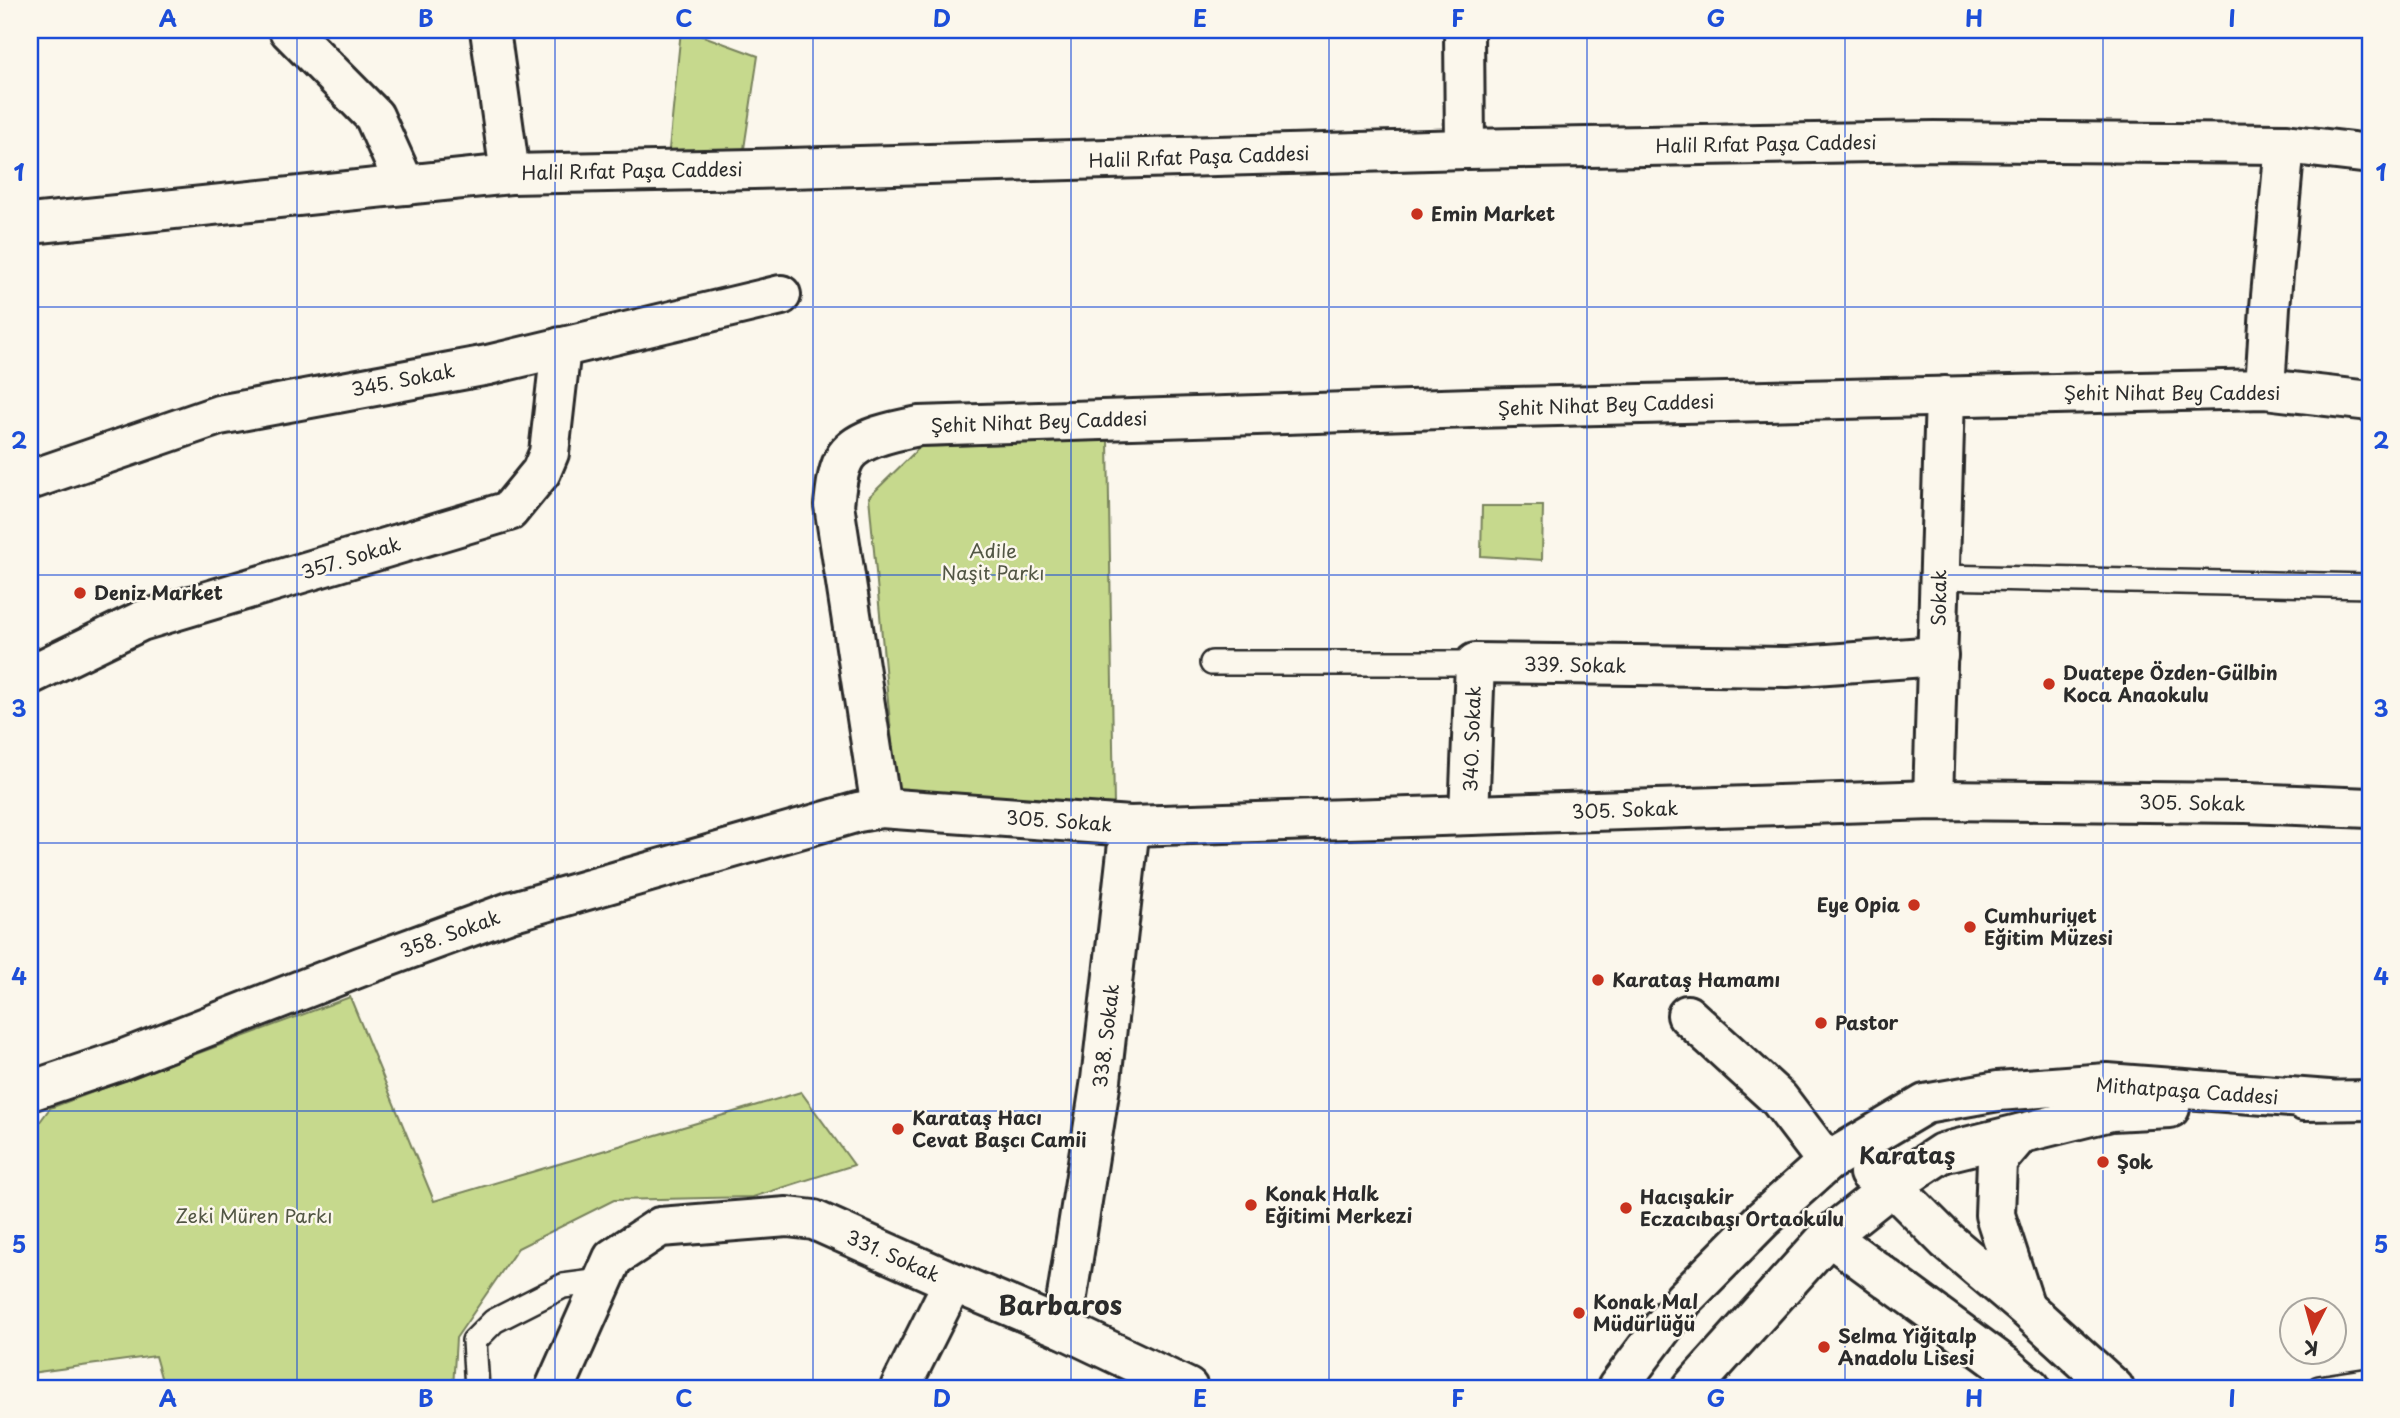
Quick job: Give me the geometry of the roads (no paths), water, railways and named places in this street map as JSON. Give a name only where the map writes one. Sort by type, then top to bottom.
[{"type":"street","points":[[289,30],[374,116],[405,185]]},
{"type":"street","points":[[490,30],[510,174]]},
{"type":"street","points":[[1464,30],[1465,149]]},
{"type":"street","name":"Halil Rıfat Paşa Caddesi","points":[[30,224],[510,174],[1465,149],[1934,141],[2285,144],[2370,154]]},
{"type":"street","points":[[2265,389],[2285,144]]},
{"type":"street","name":"345. Sokak","points":[[30,480],[219,415],[488,365],[781,295]]},
{"type":"street","name":"357. Sokak","points":[[30,675],[141,621],[509,511],[541,472],[549,453],[561,347]]},
{"type":"street","name":"Şehit Nihat Bey Caddesi","points":[[881,808],[834,505],[836,480],[847,454],[878,435],[919,426],[1945,396],[2265,389],[2370,401]]},
{"type":"street","name":"Sokak","points":[[1933,800],[1945,396]]},
{"type":"street","name":"339. Sokak","points":[[1475,663],[1787,667],[1938,656]]},
{"type":"street","name":"340. Sokak","points":[[1469,815],[1475,663]]},
{"type":"street","name":"305. Sokak","points":[[881,808],[1130,826],[1933,800],[2246,803],[2370,808]]},
{"type":"street","name":"358. Sokak","points":[[30,1091],[119,1061],[510,912],[858,812],[881,808]]},
{"type":"street","name":"338. Sokak","points":[[1062,1328],[1101,1080],[1130,826]]},
{"type":"street","points":[[1687,1015],[1779,1099],[1827,1162],[1861,1168],[1892,1186],[1947,1241],[2114,1388]]},
{"type":"street","name":"Mithatpaşa Caddesi","points":[[1617,1388],[1684,1299],[1763,1219],[1827,1162],[1925,1104],[1998,1091],[2107,1083],[2329,1100]]},
{"type":"street","name":"Mithatpaşa Caddesi","points":[[1692,1388],[1829,1236],[1892,1186],[1942,1153],[2111,1111],[2370,1100]]},
{"type":"street","points":[[2020,1134],[1997,1161],[1995,1215],[2025,1307]]},
{"type":"street","points":[[1827,1162],[1819,1202],[1829,1236],[2004,1365],[2031,1388]]},
{"type":"street","name":"331. Sokak","points":[[555,1388],[613,1258],[660,1227],[787,1217],[814,1220],[1062,1328],[1184,1387]]},
{"type":"street","points":[[900,1388],[953,1282]]},
{"type":"lane","points":[[1940,577],[2370,586]]},
{"type":"lane","name":"339. Sokak","points":[[1213,663],[1475,663]]},
{"type":"lane","points":[[477,1388],[474,1341],[494,1321],[562,1286],[601,1280]]},
{"type":"lane","points":[[2319,1388],[2370,1380]]},
{"type":"place","name":"Emin Market","points":[[1417,214]]},
{"type":"place","name":"Deniz Market","points":[[80,593]]},
{"type":"place","name":"Duatepe Özden-Gülbin Koca Anaokulu","points":[[2049,684]]},
{"type":"place","name":"Eye Opia","points":[[1914,905]]},
{"type":"place","name":"Cumhuriyet Eğitim Müzesi","points":[[1970,927]]},
{"type":"place","name":"Karataş Hamamı","points":[[1598,980]]},
{"type":"place","name":"Pastor","points":[[1821,1023]]},
{"type":"place","name":"Karataş Hacı Cevat Başcı Camii","points":[[898,1129]]},
{"type":"place","name":"Şok","points":[[2103,1162]]},
{"type":"place","name":"Konak Halk Eğitimi Merkezi","points":[[1251,1205]]},
{"type":"place","name":"Hacışakir Eczacıbaşı Ortaokulu","points":[[1626,1208]]},
{"type":"place","name":"Konak Mal Müdürlüğü","points":[[1579,1313]]},
{"type":"place","name":"Selma Yiğitalp Anadolu Lisesi","points":[[1824,1347]]},
{"type":"district","name":"Karataş","points":[[1907,1156]]},
{"type":"district","name":"Barbaros","points":[[1060,1306]]},
{"type":"park label","name":"Adile Naşit Parkı","points":[[993,562]]},
{"type":"park label","name":"Zeki Müren Parkı","points":[[254,1216]]}]
